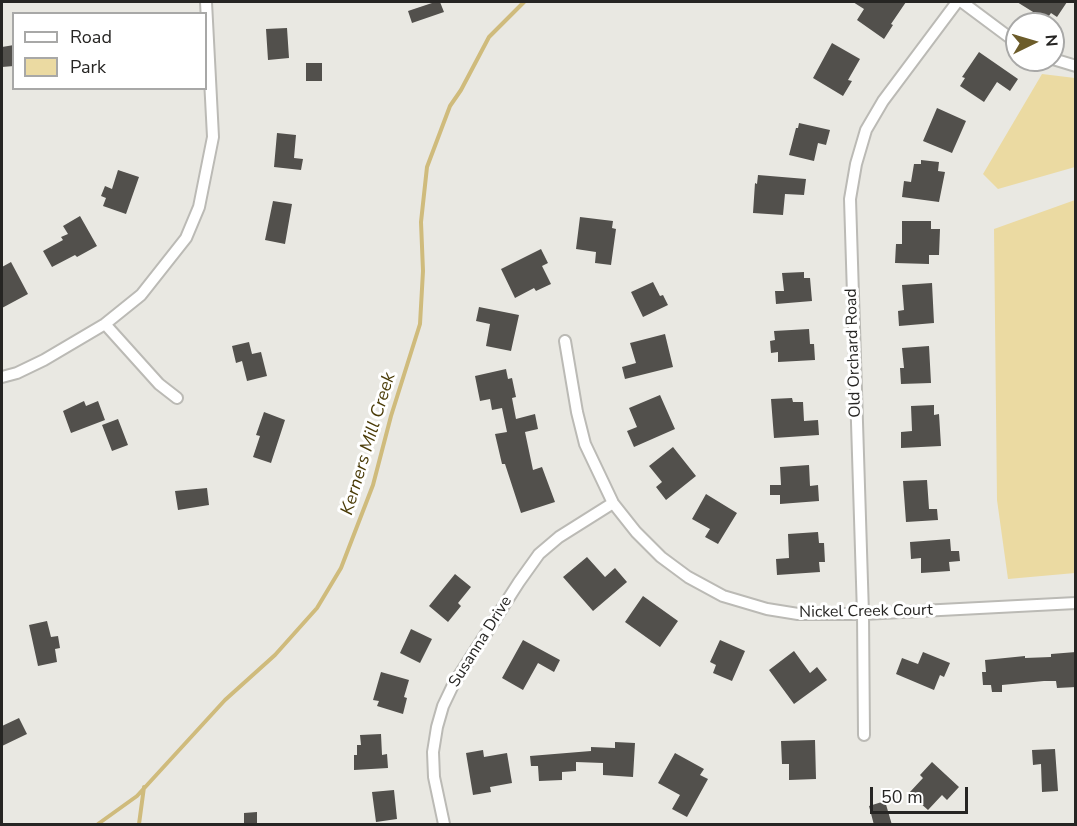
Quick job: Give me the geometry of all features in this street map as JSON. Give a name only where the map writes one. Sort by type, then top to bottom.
[{"type":"street","name":"Old Orchard Road","points":[[864,735],[863,614],[850,199],[856,164],[866,130],[883,101],[957,2]]},
{"type":"street","points":[[962,2],[1005,34]]},
{"type":"street","points":[[2,377],[35,364],[105,324],[141,295],[186,238],[199,207],[213,137],[207,21]]},
{"type":"street","points":[[105,324],[159,384],[177,398]]},
{"type":"street","name":"Nickel Creek Court","points":[[565,341],[585,444],[613,503],[636,532],[661,557],[688,577],[723,596],[767,609],[798,614],[863,614],[1076,603]]},
{"type":"street","name":"Susanna Drive","points":[[444,825],[434,777],[433,752],[443,706],[453,685],[539,554],[559,537],[613,503]]},
{"type":"green space","points":[[1042,74],[1075,78],[1075,167],[998,189],[983,174]]},
{"type":"green space","points":[[1075,200],[1075,573],[1008,579],[997,500],[994,229]]},
{"type":"building","points":[[440,2],[444,12],[412,23],[408,11]]},
{"type":"building","points":[[853,2],[906,2],[884,39],[857,20],[864,9]]},
{"type":"building","points":[[1017,2],[1067,2],[1060,12],[1033,12]]},
{"type":"building","points":[[287,28],[289,58],[268,60],[266,29]]},
{"type":"building","points":[[832,43],[860,59],[848,80],[852,81],[843,96],[813,78]]},
{"type":"building","points":[[12,45],[12,66],[2,67],[2,47]]},
{"type":"building","points":[[979,52],[1018,79],[1010,91],[997,82],[984,102],[960,86],[965,78],[962,77]]},
{"type":"building","points":[[306,63],[322,63],[322,81],[306,81]]},
{"type":"building","points":[[937,108],[966,121],[952,153],[923,141]]},
{"type":"building","points":[[799,123],[830,130],[826,145],[818,143],[814,161],[789,155]]},
{"type":"building","points":[[277,133],[296,135],[294,158],[303,159],[301,170],[274,167]]},
{"type":"building","points":[[921,160],[939,162],[938,171],[945,172],[939,202],[902,197],[904,181],[911,182],[914,164],[921,164]]},
{"type":"building","points":[[118,170],[139,177],[126,214],[103,206],[106,198],[101,196],[105,186],[112,189]]},
{"type":"building","points":[[758,175],[806,179],[804,195],[785,194],[783,215],[753,213],[755,183],[757,184]]},
{"type":"building","points":[[273,201],[292,204],[285,244],[265,240]]},
{"type":"building","points":[[80,216],[97,246],[52,267],[43,251],[63,240],[61,237],[68,234],[63,226]]},
{"type":"building","points":[[580,217],[613,221],[612,228],[616,229],[611,265],[595,263],[596,252],[576,249]]},
{"type":"building","points":[[902,221],[931,221],[931,229],[940,229],[939,255],[929,255],[929,264],[895,263],[896,244],[902,244]]},
{"type":"building","points":[[541,249],[548,263],[542,266],[551,284],[536,291],[534,288],[515,298],[501,269]]},
{"type":"building","points":[[11,262],[28,294],[2,308],[2,267]]},
{"type":"building","points":[[804,272],[804,278],[810,278],[812,301],[776,304],[775,291],[784,291],[782,273]]},
{"type":"building","points":[[653,282],[668,305],[643,317],[631,292]]},
{"type":"building","points":[[932,283],[934,323],[899,326],[898,311],[904,310],[902,285]]},
{"type":"building","points":[[479,307],[519,315],[511,351],[486,346],[490,324],[476,321]]},
{"type":"building","points":[[809,329],[810,344],[814,344],[815,360],[778,362],[778,352],[771,353],[770,341],[775,340],[774,331]]},
{"type":"building","points":[[665,334],[673,367],[625,379],[622,367],[636,363],[630,343]]},
{"type":"building","points":[[249,342],[252,354],[261,352],[267,376],[247,381],[242,361],[236,363],[232,346]]},
{"type":"building","points":[[929,346],[931,383],[901,384],[900,368],[904,368],[902,348]]},
{"type":"building","points":[[506,369],[508,379],[512,378],[516,397],[512,398],[516,419],[535,414],[538,429],[525,432],[533,470],[542,467],[555,502],[521,513],[505,464],[502,464],[495,434],[507,432],[502,408],[492,410],[490,399],[480,401],[475,376]]},
{"type":"building","points":[[660,395],[675,429],[634,447],[627,431],[637,427],[629,408]]},
{"type":"building","points":[[792,398],[793,402],[803,402],[804,421],[818,420],[819,435],[774,438],[771,399]]},
{"type":"building","points":[[84,401],[86,406],[98,401],[105,420],[71,433],[63,411]]},
{"type":"building","points":[[934,405],[934,415],[939,414],[941,446],[901,448],[901,432],[912,431],[911,406]]},
{"type":"building","points":[[264,412],[285,420],[271,463],[253,457],[260,436],[256,435]]},
{"type":"building","points":[[118,419],[128,445],[112,451],[102,425]]},
{"type":"building","points":[[673,447],[696,476],[666,500],[656,487],[662,482],[649,466]]},
{"type":"building","points":[[809,465],[810,486],[818,485],[819,501],[780,504],[780,495],[770,495],[770,485],[781,485],[780,467]]},
{"type":"building","points":[[927,480],[929,509],[937,509],[938,520],[906,522],[903,481]]},
{"type":"building","points":[[207,488],[209,505],[178,510],[175,491]]},
{"type":"building","points":[[706,494],[737,513],[718,544],[705,537],[710,529],[692,519]]},
{"type":"building","points":[[818,532],[819,543],[824,543],[825,562],[819,562],[820,572],[777,575],[776,559],[789,558],[788,534]]},
{"type":"building","points":[[950,539],[951,551],[959,551],[960,561],[949,562],[950,571],[921,573],[921,558],[911,559],[910,542]]},
{"type":"building","points":[[587,557],[605,577],[615,568],[627,582],[593,611],[563,577]]},
{"type":"building","points":[[455,574],[471,587],[458,603],[461,606],[448,622],[429,606]]},
{"type":"building","points":[[643,596],[678,621],[660,647],[625,622]]},
{"type":"building","points":[[47,621],[51,637],[58,636],[60,648],[55,649],[57,662],[38,666],[29,625]]},
{"type":"building","points":[[411,629],[432,639],[420,663],[400,653]]},
{"type":"building","points":[[523,640],[560,660],[554,672],[538,663],[523,690],[502,678]]},
{"type":"building","points":[[720,640],[745,651],[732,681],[713,673],[716,665],[710,662]]},
{"type":"building","points":[[794,651],[810,673],[817,667],[827,680],[794,704],[769,670]]},
{"type":"building","points":[[923,652],[950,663],[944,677],[940,675],[934,690],[896,674],[902,658],[918,664]]},
{"type":"building","points":[[1076,652],[1076,687],[1057,688],[1056,681],[1044,681],[1002,685],[1002,692],[992,692],[991,685],[983,685],[982,672],[986,672],[985,660],[1025,656],[1025,658],[1051,657],[1051,654]]},
{"type":"building","points":[[381,672],[409,680],[404,697],[407,698],[403,714],[377,706],[379,701],[373,700]]},
{"type":"building","points":[[19,718],[27,734],[2,746],[2,726]]},
{"type":"building","points":[[381,734],[382,755],[387,754],[388,768],[354,770],[354,755],[357,755],[357,745],[361,745],[360,735]]},
{"type":"building","points":[[815,740],[816,779],[789,780],[789,764],[782,764],[781,741]]},
{"type":"building","points":[[615,742],[635,743],[633,777],[603,775],[603,763],[576,762],[576,771],[562,772],[562,780],[539,781],[538,766],[531,766],[530,756],[591,751],[591,747],[615,748]]},
{"type":"building","points":[[1055,749],[1058,791],[1042,792],[1041,764],[1033,765],[1032,750]]},
{"type":"building","points":[[483,750],[484,757],[507,753],[512,783],[490,787],[491,792],[473,795],[466,753]]},
{"type":"building","points":[[675,753],[704,769],[700,775],[708,779],[687,817],[672,809],[680,795],[658,783]]},
{"type":"building","points":[[932,762],[959,787],[947,800],[942,795],[928,810],[909,793],[923,778],[920,775]]},
{"type":"building","points":[[394,790],[397,819],[376,822],[372,792]]},
{"type":"building","points":[[885,801],[892,825],[874,825],[869,806]]},
{"type":"building","points":[[257,812],[257,825],[244,825],[244,813]]},
{"type":"waterway","name":"Kerners Mill Creek","points":[[98,824],[137,796],[225,700],[275,655],[317,608],[341,568],[373,485],[391,416],[420,324],[423,271],[421,222],[427,167],[450,106],[489,37],[524,2]]},
{"type":"waterway","points":[[139,824],[144,787]]}]
